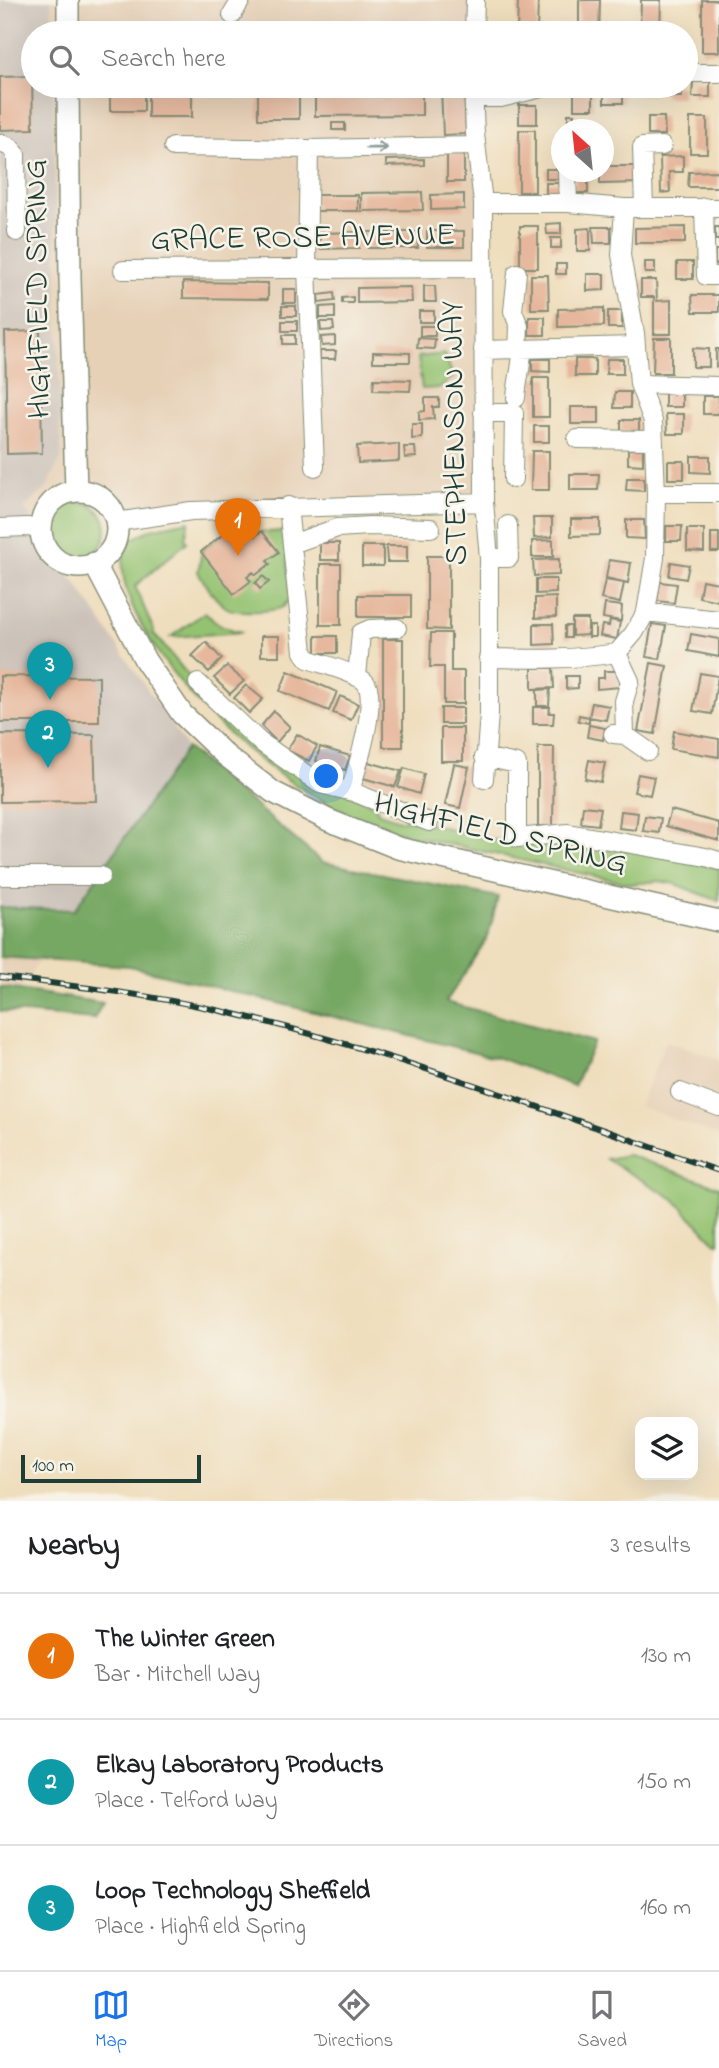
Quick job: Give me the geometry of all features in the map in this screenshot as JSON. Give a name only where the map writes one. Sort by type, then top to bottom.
[{"type":"main road","points":[[68,0],[68,21]]},
{"type":"main road","name":"HIGHFIELD SPRING","points":[[68,98],[76,491]]},
{"type":"main road","points":[[76,491],[93,494],[104,500],[116,522],[116,533],[107,555],[94,563],[74,567],[52,556],[45,546],[41,521],[56,498],[76,491]]},
{"type":"main road","name":"HIGHFIELD SPRING","points":[[94,563],[145,660],[182,714],[225,755],[272,792],[328,820],[398,848],[719,921]]},
{"type":"street","points":[[474,21],[475,0]]},
{"type":"street","points":[[698,73],[719,73]]},
{"type":"street","name":"STEPHENSON WAY","points":[[473,98],[483,203],[484,502],[489,558],[489,714],[484,779]]},
{"type":"street","points":[[0,143],[10,147],[16,154],[18,232]]},
{"type":"street","points":[[173,147],[309,149],[476,146]]},
{"type":"street","points":[[644,208],[642,146],[662,146]]},
{"type":"street","points":[[309,149],[307,269],[315,467]]},
{"type":"street","points":[[567,182],[568,203]]},
{"type":"street","points":[[483,203],[568,203],[624,208],[711,207],[706,276],[719,276]]},
{"type":"street","points":[[488,658],[554,659],[617,653],[634,633],[646,612],[655,558],[653,421],[639,384],[635,333],[621,256],[624,208]]},
{"type":"street","name":"GRACE ROSE AVENUE","points":[[123,270],[483,268]]},
{"type":"street","points":[[516,398],[517,378],[522,370],[519,326],[513,311],[517,273]]},
{"type":"street","points":[[483,350],[635,346]]},
{"type":"street","points":[[639,384],[719,386]]},
{"type":"street","points":[[483,413],[514,413],[513,479]]},
{"type":"street","points":[[577,439],[654,440]]},
{"type":"street","points":[[656,493],[719,493]]},
{"type":"street","points":[[116,522],[191,510],[484,502]]},
{"type":"street","points":[[288,506],[304,656],[365,682],[369,700],[366,732],[352,785],[353,792]]},
{"type":"street","points":[[489,558],[509,558],[508,525]]},
{"type":"street","points":[[0,528],[28,527],[41,530]]},
{"type":"street","points":[[292,544],[337,528],[431,528]]},
{"type":"street","points":[[646,612],[719,620]]},
{"type":"street","points":[[357,677],[361,633],[370,629],[397,628]]},
{"type":"street","points":[[617,653],[630,681],[619,735],[648,751]]},
{"type":"street","points":[[198,683],[259,741],[320,784],[353,792],[429,822]]},
{"type":"street","points":[[484,757],[516,764],[517,838],[568,833],[719,861]]},
{"type":"street","points":[[0,876],[102,876]]},
{"type":"street","points":[[680,1092],[719,1107]]},
{"type":"shaded area","points":[[0,0],[476,0],[477,21],[21,21],[21,98],[480,98],[495,498],[129,511],[92,499],[74,498],[61,500],[39,511],[33,519],[187,748],[7,1008],[0,1007]]},
{"type":"shaded area","points":[[0,0],[51,0],[52,21],[21,21],[21,98],[53,98],[61,459],[46,489],[24,508],[187,748],[74,910],[0,907]]},
{"type":"shaded area","points":[[666,1041],[719,1060],[719,1136],[639,1106]]},
{"type":"green space","points":[[445,354],[453,377],[440,388],[422,389],[418,357]]},
{"type":"green space","points":[[78,502],[89,504],[98,510],[104,519],[104,541],[98,550],[89,556],[78,558],[67,556],[58,550],[52,541],[50,530],[52,519],[58,510],[67,504]]},
{"type":"green space","points":[[189,521],[185,539],[187,542],[135,586],[153,633],[223,717],[270,756],[375,806],[379,813],[400,820],[419,821],[509,843],[551,846],[571,837],[719,868],[719,901],[675,884],[659,881],[632,884],[388,829],[327,803],[268,766],[215,721],[170,669],[150,640],[127,592],[123,565],[129,541],[151,529]]},
{"type":"green space","points":[[286,531],[290,598],[283,607],[255,611],[231,610],[222,604],[198,572],[202,550],[224,534]]},
{"type":"green space","points":[[205,612],[222,625],[243,632],[171,637]]},
{"type":"green space","points":[[187,748],[322,862],[498,897],[488,937],[446,1002],[594,1042],[574,1086],[499,1058],[129,966],[0,957],[0,907],[74,910]]},
{"type":"green space","points":[[0,987],[103,1003],[94,1019],[0,1011]]},
{"type":"green space","points":[[628,1155],[719,1187],[719,1243],[674,1199],[606,1159]]},
{"type":"building","points":[[518,0],[538,0],[537,21],[517,21]]},
{"type":"building","points":[[579,0],[600,0],[599,21],[579,21]]},
{"type":"building","points":[[641,0],[661,0],[660,21],[640,21]]},
{"type":"building","points":[[702,0],[719,0],[719,52],[702,52]]},
{"type":"building","points":[[21,76],[21,98],[32,98],[33,129],[0,130],[0,77]]},
{"type":"building","points":[[698,81],[710,81],[710,97],[698,97]]},
{"type":"building","points":[[110,98],[144,98],[144,111],[110,111]]},
{"type":"building","points":[[148,98],[192,98],[192,117],[148,117]]},
{"type":"building","points":[[258,98],[299,98],[299,119],[258,119]]},
{"type":"building","points":[[315,98],[422,98],[422,115],[315,116]]},
{"type":"building","points":[[441,98],[464,98],[466,134],[443,135]]},
{"type":"building","points":[[574,98],[593,98],[593,109],[574,109]]},
{"type":"building","points":[[604,98],[623,98],[623,103],[604,103]]},
{"type":"building","points":[[519,105],[537,105],[537,124],[519,124]]},
{"type":"building","points":[[648,117],[664,117],[665,135],[648,135]]},
{"type":"building","points":[[690,118],[707,118],[707,153],[690,153]]},
{"type":"building","points":[[332,123],[345,123],[345,130],[332,130]]},
{"type":"building","points":[[519,130],[535,130],[535,192],[519,192]]},
{"type":"building","points":[[447,154],[464,154],[464,182],[447,182]]},
{"type":"building","points":[[683,156],[683,172],[669,172],[670,192],[661,193],[660,157]]},
{"type":"building","points":[[424,159],[424,165],[386,166],[386,160]]},
{"type":"building","points":[[614,166],[641,166],[641,183],[600,184],[614,182]]},
{"type":"building","points":[[546,169],[551,169],[551,179],[546,179]]},
{"type":"building","points":[[719,171],[719,187],[688,187],[689,172]]},
{"type":"building","points":[[575,182],[588,182],[588,193],[575,193]]},
{"type":"building","points":[[546,183],[560,183],[560,194],[546,194]]},
{"type":"building","points":[[422,192],[423,210],[361,211],[361,193]]},
{"type":"building","points":[[464,194],[464,209],[431,210],[431,195]]},
{"type":"building","points":[[315,195],[358,195],[358,211],[316,211]]},
{"type":"building","points":[[561,223],[561,234],[547,234],[546,224]]},
{"type":"building","points":[[520,226],[538,226],[538,268],[520,268]]},
{"type":"building","points":[[593,227],[611,227],[611,243],[594,243]]},
{"type":"building","points":[[685,227],[685,243],[635,243],[635,228]]},
{"type":"building","points":[[715,227],[719,227],[719,240],[715,240]]},
{"type":"building","points":[[590,228],[590,251],[577,251],[577,229]]},
{"type":"building","points":[[427,231],[464,231],[464,247],[427,247]]},
{"type":"building","points":[[359,232],[359,248],[320,249],[320,233]]},
{"type":"building","points":[[368,232],[417,232],[418,248],[368,248]]},
{"type":"building","points":[[551,238],[561,238],[561,248],[551,248]]},
{"type":"building","points":[[715,250],[719,250],[719,264],[715,264]]},
{"type":"building","points":[[645,262],[655,262],[655,273],[645,273]]},
{"type":"building","points":[[677,262],[693,262],[693,279],[677,279]]},
{"type":"building","points":[[556,264],[566,264],[566,274],[556,274]]},
{"type":"building","points":[[587,274],[604,274],[604,290],[587,291]]},
{"type":"building","points":[[531,275],[548,275],[549,309],[531,309]]},
{"type":"building","points":[[641,280],[656,280],[657,301],[671,300],[671,334],[654,334],[654,297],[641,297]]},
{"type":"building","points":[[183,282],[268,283],[268,299],[183,298]]},
{"type":"building","points":[[424,286],[435,286],[436,302],[424,302]]},
{"type":"building","points":[[411,287],[412,302],[357,303],[357,288]]},
{"type":"building","points":[[283,289],[296,289],[296,303],[283,303]]},
{"type":"building","points":[[334,293],[335,301],[319,303],[318,295]]},
{"type":"building","points":[[692,295],[719,295],[719,312],[693,312]]},
{"type":"building","points":[[353,297],[353,303],[342,303],[342,298]]},
{"type":"building","points":[[282,306],[296,306],[296,316],[282,316]]},
{"type":"building","points":[[335,306],[335,318],[320,318],[320,307]]},
{"type":"building","points":[[604,308],[604,326],[558,327],[558,309]]},
{"type":"building","points":[[419,311],[434,311],[434,322],[419,322]]},
{"type":"building","points":[[608,311],[622,311],[622,328],[608,328]]},
{"type":"building","points":[[529,317],[545,317],[545,335],[529,335]]},
{"type":"building","points":[[282,321],[297,321],[297,331],[282,331]]},
{"type":"building","points":[[320,322],[333,322],[334,330],[321,331]]},
{"type":"building","points":[[420,326],[435,326],[435,336],[420,336]]},
{"type":"building","points":[[40,331],[42,453],[7,454],[5,332]]},
{"type":"building","points":[[283,335],[295,335],[295,344],[283,344]]},
{"type":"building","points":[[335,336],[335,345],[322,346],[321,337]]},
{"type":"building","points":[[418,338],[435,339],[434,349],[417,348]]},
{"type":"building","points":[[654,338],[671,338],[671,373],[653,373]]},
{"type":"building","points":[[693,348],[709,349],[709,367],[693,367]]},
{"type":"building","points":[[716,349],[719,349],[719,367],[716,367]]},
{"type":"building","points":[[320,351],[336,351],[335,359],[320,359]]},
{"type":"building","points":[[373,352],[410,353],[410,362],[373,362]]},
{"type":"building","points":[[532,359],[550,359],[550,372],[532,371]]},
{"type":"building","points":[[575,359],[595,359],[595,376],[575,376]]},
{"type":"building","points":[[607,359],[623,359],[623,374],[606,374]]},
{"type":"building","points":[[533,378],[549,378],[549,417],[533,417]]},
{"type":"building","points":[[374,379],[411,380],[410,391],[373,390]]},
{"type":"building","points":[[665,391],[682,391],[682,407],[665,407]]},
{"type":"building","points":[[615,392],[630,392],[630,408],[614,408]]},
{"type":"building","points":[[703,396],[719,396],[719,414],[703,414]]},
{"type":"building","points":[[425,398],[439,398],[439,407],[433,407],[434,419],[419,420],[419,412],[425,411]]},
{"type":"building","points":[[571,407],[599,407],[599,424],[571,424]]},
{"type":"building","points":[[666,414],[684,414],[684,434],[667,434]]},
{"type":"building","points":[[621,420],[639,420],[639,432],[621,432]]},
{"type":"building","points":[[412,424],[422,424],[422,438],[412,439]]},
{"type":"building","points":[[534,426],[549,426],[549,442],[534,442]]},
{"type":"building","points":[[399,444],[399,461],[358,463],[357,446]]},
{"type":"building","points":[[404,447],[415,447],[416,457],[405,458]]},
{"type":"building","points":[[628,449],[643,449],[643,465],[628,464]]},
{"type":"building","points":[[532,451],[549,451],[549,490],[531,490]]},
{"type":"building","points":[[691,456],[710,456],[710,473],[691,472]]},
{"type":"building","points":[[668,461],[684,461],[684,479],[668,479]]},
{"type":"building","points":[[570,474],[599,474],[598,490],[570,490]]},
{"type":"building","points":[[627,478],[644,478],[644,491],[626,490]]},
{"type":"building","points":[[533,518],[552,518],[552,537],[534,538]]},
{"type":"building","points":[[571,519],[600,519],[600,535],[571,536]]},
{"type":"building","points":[[626,520],[644,520],[645,539],[626,538]]},
{"type":"building","points":[[246,526],[255,536],[262,531],[279,552],[267,561],[270,564],[256,575],[253,572],[247,577],[251,581],[234,594],[201,552],[226,532],[231,538]]},
{"type":"building","points":[[666,526],[682,526],[681,541],[666,541]]},
{"type":"building","points":[[687,529],[704,529],[704,552],[687,551]]},
{"type":"building","points":[[711,533],[719,533],[719,552],[711,552]]},
{"type":"building","points":[[553,540],[553,557],[532,557],[532,541]]},
{"type":"building","points":[[320,543],[339,543],[339,560],[320,560]]},
{"type":"building","points":[[362,546],[383,546],[383,566],[362,566]]},
{"type":"building","points":[[386,546],[407,546],[407,562],[387,562]]},
{"type":"building","points":[[427,556],[449,556],[449,630],[427,629]]},
{"type":"building","points":[[559,559],[559,575],[534,576],[533,560]]},
{"type":"building","points":[[609,560],[631,563],[628,583],[606,578]]},
{"type":"building","points":[[671,562],[689,565],[686,579],[669,576]]},
{"type":"building","points":[[320,564],[341,564],[341,625],[320,625]]},
{"type":"building","points":[[263,576],[269,582],[260,589],[255,583]]},
{"type":"building","points":[[536,579],[556,579],[556,593],[536,594]]},
{"type":"building","points":[[605,580],[624,583],[620,603],[601,599]]},
{"type":"building","points":[[702,580],[719,583],[719,601],[699,597]]},
{"type":"building","points":[[660,582],[677,584],[674,603],[657,601]]},
{"type":"building","points":[[358,595],[411,595],[411,617],[358,617]]},
{"type":"building","points":[[556,597],[556,617],[535,618],[535,598]]},
{"type":"building","points":[[605,604],[622,606],[621,621],[603,618]]},
{"type":"building","points":[[572,619],[588,619],[588,635],[572,636]]},
{"type":"building","points":[[610,620],[620,622],[617,639],[600,636],[602,625],[609,626]]},
{"type":"building","points":[[534,624],[553,624],[554,644],[534,645]]},
{"type":"building","points":[[652,624],[666,626],[660,659],[646,657]]},
{"type":"building","points":[[565,626],[571,626],[571,638],[565,638]]},
{"type":"building","points":[[589,626],[595,626],[595,637],[589,637]]},
{"type":"building","points":[[431,633],[451,633],[451,671],[464,671],[464,704],[444,704],[444,667],[430,667]]},
{"type":"building","points":[[691,634],[719,639],[719,657],[688,651]]},
{"type":"building","points":[[261,636],[279,636],[279,656],[261,656]]},
{"type":"building","points":[[316,636],[337,636],[337,653],[316,653]]},
{"type":"building","points":[[383,639],[403,639],[403,747],[383,747]]},
{"type":"building","points":[[206,642],[222,659],[209,672],[192,656]]},
{"type":"building","points":[[651,663],[667,666],[655,734],[638,731]]},
{"type":"building","points":[[227,666],[244,681],[230,694],[214,678]]},
{"type":"building","points":[[532,668],[553,668],[554,688],[532,689]]},
{"type":"building","points":[[288,671],[337,692],[329,711],[280,691]]},
{"type":"building","points":[[604,671],[620,671],[620,687],[597,689],[597,678],[604,678]]},
{"type":"building","points":[[700,673],[718,676],[712,714],[693,711]]},
{"type":"building","points":[[0,676],[99,677],[99,722],[0,722]]},
{"type":"building","points":[[566,676],[578,676],[578,688],[566,689]]},
{"type":"building","points":[[246,685],[263,699],[249,713],[234,698]]},
{"type":"building","points":[[550,689],[549,706],[537,706],[537,690]]},
{"type":"building","points":[[340,696],[358,704],[351,720],[333,713]]},
{"type":"building","points":[[592,703],[609,706],[606,720],[589,717]]},
{"type":"building","points":[[533,707],[550,707],[549,713],[554,713],[553,724],[533,724]]},
{"type":"building","points":[[441,708],[463,708],[463,724],[441,724]]},
{"type":"building","points":[[274,711],[290,727],[277,742],[261,726]]},
{"type":"building","points":[[579,715],[589,717],[589,723],[578,721]]},
{"type":"building","points":[[589,725],[605,728],[603,740],[587,737]]},
{"type":"building","points":[[441,728],[463,728],[463,761],[441,761]]},
{"type":"building","points":[[674,731],[719,739],[719,757],[671,749]]},
{"type":"building","points":[[0,734],[94,735],[96,801],[0,802]]},
{"type":"building","points":[[297,734],[317,746],[309,761],[287,750]]},
{"type":"building","points":[[320,747],[350,756],[345,770],[316,761]]},
{"type":"building","points":[[538,747],[554,747],[553,826],[538,826]]},
{"type":"building","points":[[589,760],[605,763],[601,782],[585,779]]},
{"type":"building","points":[[368,762],[401,771],[395,787],[363,778]]},
{"type":"building","points":[[454,764],[469,767],[460,808],[445,805]]},
{"type":"building","points":[[404,768],[424,774],[419,794],[398,787]]},
{"type":"building","points":[[638,774],[654,777],[650,795],[634,792]]},
{"type":"building","points":[[583,806],[601,808],[598,825],[581,823]]},
{"type":"building","points":[[671,810],[719,823],[719,841],[666,826]]},
{"type":"building","points":[[621,811],[638,813],[636,830],[619,828]]},
{"type":"building","points":[[645,816],[661,818],[659,833],[643,831]]},
{"type":"railway","points":[[0,977],[173,1001],[292,1029],[476,1086],[719,1171]]},
{"type":"place","name":"The Winter Green","points":[[238,556]]},
{"type":"place","name":"Loop Technology Sheffield","points":[[50,700]]},
{"type":"place","name":"Elkay Laboratory Products","points":[[48,768]]}]
